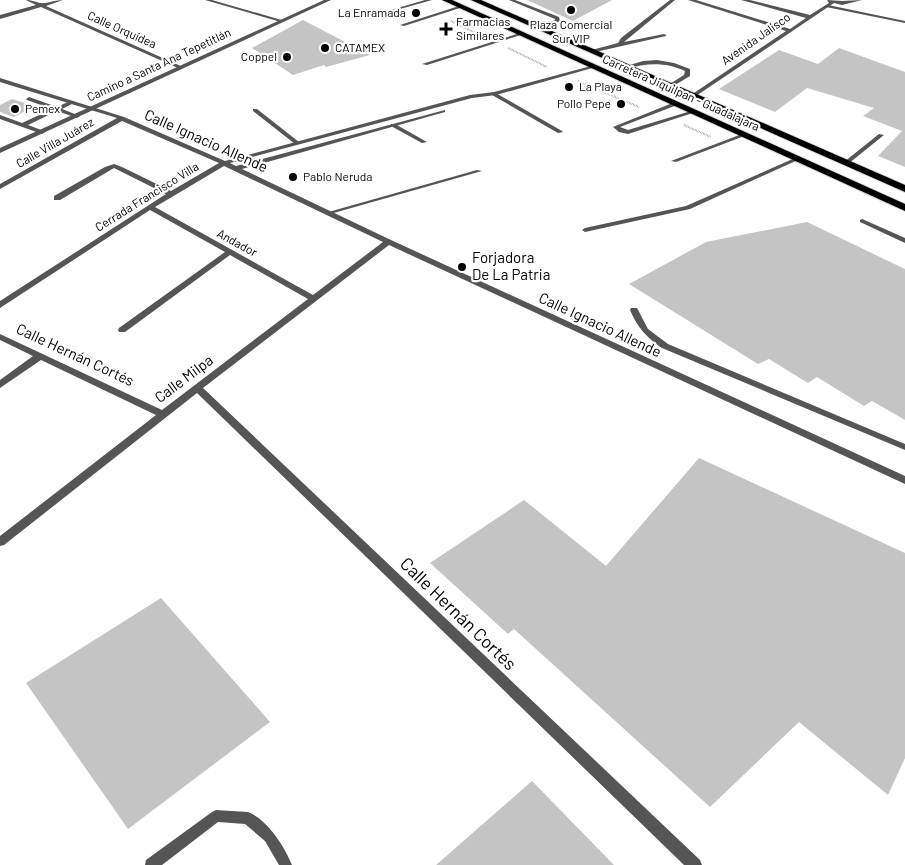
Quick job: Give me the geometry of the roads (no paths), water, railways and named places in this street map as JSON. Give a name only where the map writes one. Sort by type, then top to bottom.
[{"type":"highway","name":"Carretera Jiquilpan - Guadalajara","points":[[446,0],[905,208]]},
{"type":"highway","name":"Carretera Jiquilpan - Guadalajara","points":[[475,0],[905,188]]},
{"type":"street","name":"Calle Orquídea","points":[[28,0],[180,67]]},
{"type":"street","points":[[0,17],[60,0]]},
{"type":"street","points":[[691,0],[789,30]]},
{"type":"street","points":[[744,0],[810,17]]},
{"type":"street","name":"Avenida Jalisco","points":[[693,96],[831,2],[859,0]]},
{"type":"street","name":"Camino a Santa Ana Tepetitlán","points":[[0,151],[324,1]]},
{"type":"street","name":"Cerrada Francisco Villa","points":[[237,168],[593,67]]},
{"type":"street","name":"Calle Ignacio Allende","points":[[0,80],[122,118],[224,162],[388,242],[905,480]]},
{"type":"street","name":"Cerrada Francisco Villa","points":[[0,305],[150,207],[224,162],[472,96],[494,94]]},
{"type":"street","name":"Calle Villa Juárez","points":[[0,187],[122,118]]},
{"type":"street","points":[[57,198],[107,168],[114,166],[171,194]]},
{"type":"street","name":"Andador","points":[[150,207],[314,299]]},
{"type":"street","name":"Calle Milpa","points":[[0,542],[163,414],[388,242]]},
{"type":"street","points":[[122,330],[230,252]]},
{"type":"street","name":"Calle Hernán Cortés","points":[[0,338],[163,414]]},
{"type":"street","points":[[0,385],[40,356]]},
{"type":"street","name":"Calle Hernán Cortés","points":[[197,388],[694,865]]},
{"type":"lane","points":[[207,0],[283,21]]},
{"type":"lane","points":[[386,12],[430,0]]},
{"type":"lane","points":[[511,0],[557,18],[558,21],[555,23],[540,29]]},
{"type":"lane","points":[[620,43],[673,0]]},
{"type":"lane","points":[[831,2],[905,22]]},
{"type":"lane","points":[[402,25],[461,7]]},
{"type":"lane","points":[[425,64],[522,34]]},
{"type":"lane","points":[[591,51],[620,43],[631,43],[664,35]]},
{"type":"lane","points":[[626,66],[664,62],[672,63],[688,70],[687,76],[670,86]]},
{"type":"lane","points":[[22,102],[42,93]]},
{"type":"lane","points":[[494,94],[560,132]]},
{"type":"lane","points":[[30,98],[77,116]]},
{"type":"lane","points":[[23,125],[72,102]]},
{"type":"lane","points":[[675,104],[616,127],[621,131],[628,132],[693,112]]},
{"type":"lane","points":[[255,110],[297,143]]},
{"type":"lane","points":[[0,117],[42,132]]},
{"type":"lane","points":[[393,125],[424,142]]},
{"type":"lane","points":[[846,163],[881,134]]},
{"type":"lane","points":[[674,160],[744,135]]},
{"type":"lane","points":[[585,230],[688,208],[797,159]]},
{"type":"lane","points":[[328,213],[479,171]]},
{"type":"lane","points":[[862,221],[905,241]]},
{"type":"lane","points":[[634,310],[638,324],[650,337],[665,346],[905,447]]},
{"type":"lane","points":[[151,865],[216,816],[248,818],[270,837],[286,865]]},
{"type":"place","name":"Plaza Comercial Sur VIP","points":[[571,10]]},
{"type":"place","name":"La Enramada","points":[[416,13]]},
{"type":"place","name":"Farmacias Similares","points":[[446,29]]},
{"type":"place","name":"CATAMEX","points":[[325,48]]},
{"type":"place","name":"Coppel","points":[[287,57]]},
{"type":"place","name":"La Playa","points":[[569,87]]},
{"type":"place","name":"Pollo Pepe","points":[[621,104]]},
{"type":"place","name":"Pemex","points":[[15,109]]},
{"type":"place","name":"Pablo Neruda","points":[[293,177]]},
{"type":"place","name":"Forjadora De La Patria","points":[[462,267]]}]
